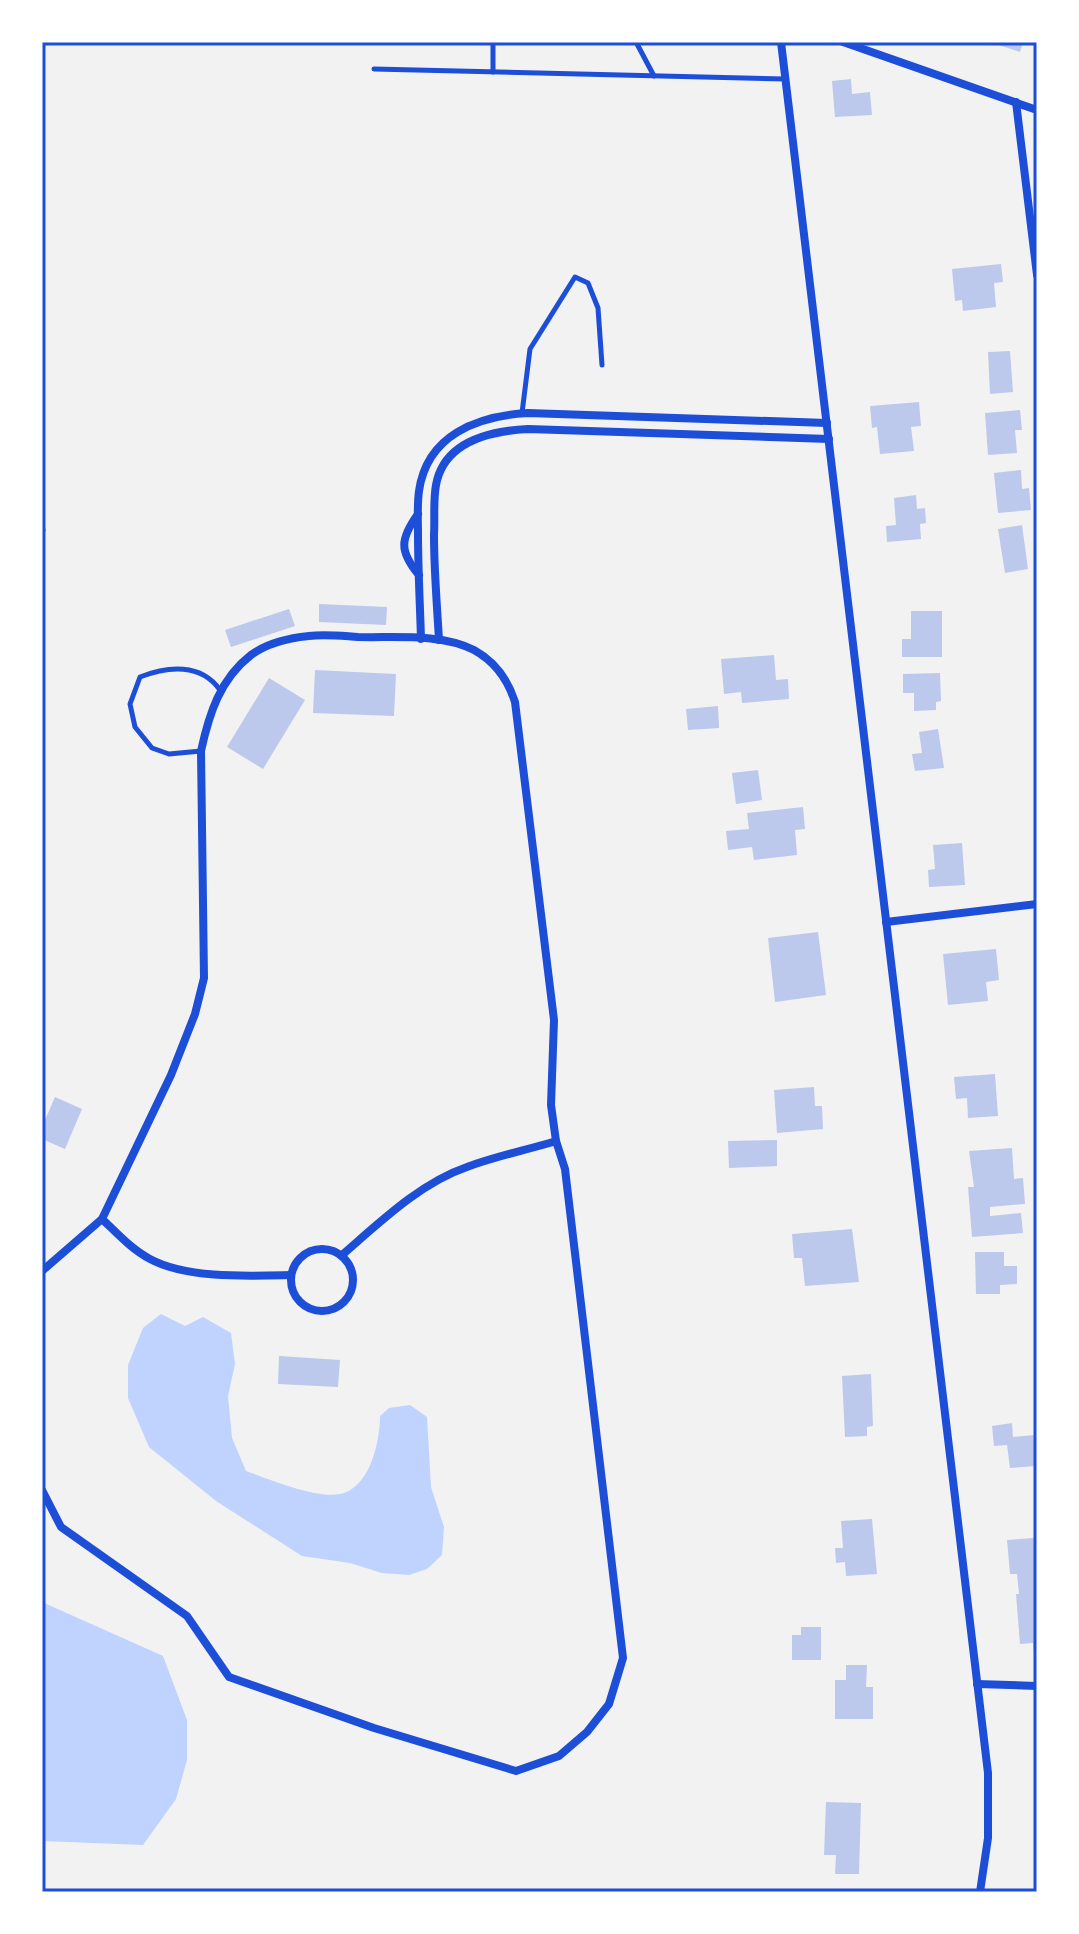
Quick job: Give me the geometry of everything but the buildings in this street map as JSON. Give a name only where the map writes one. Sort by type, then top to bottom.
[{"type":"street","points":[[781,42],[989,1795],[988,1838],[980,1892]]},
{"type":"street","points":[[843,42],[1037,110]]},
{"type":"street","points":[[1016,102],[1037,275]]},
{"type":"street","points":[[421,639],[419,494],[434,452],[445,440],[472,423],[504,414],[522,413],[827,423]]},
{"type":"street","points":[[522,413],[522,429]]},
{"type":"street","points":[[439,640],[435,487],[446,461],[477,437],[522,429],[829,439]]},
{"type":"street","points":[[445,440],[457,451]]},
{"type":"street","points":[[418,514],[406,530],[404,542],[405,553],[419,575]]},
{"type":"street","points":[[420,588],[436,588]]},
{"type":"street","points":[[42,1271],[102,1219],[171,1075],[201,996],[204,978],[201,751],[208,718],[220,690],[235,670],[253,654],[290,639],[312,635],[439,640],[475,651],[506,679],[515,702],[554,1020],[550,1088],[556,1141],[565,1169],[623,1658],[609,1704],[587,1732],[559,1756],[516,1771],[374,1728],[229,1677],[187,1616],[61,1527],[42,1490]]},
{"type":"street","points":[[886,922],[1037,904]]},
{"type":"street","points":[[342,1255],[385,1218],[434,1183],[466,1167],[556,1141]]},
{"type":"street","points":[[102,1219],[129,1244],[164,1266],[227,1274],[291,1275]]},
{"type":"street","points":[[325,1249],[342,1255],[353,1279],[349,1295],[336,1307],[319,1311],[302,1304],[293,1289],[291,1275],[295,1264],[308,1252],[325,1249]]},
{"type":"street","points":[[977,1684],[1037,1686]]},
{"type":"lane","points":[[493,42],[493,72]]},
{"type":"lane","points":[[636,42],[654,76]]},
{"type":"lane","points":[[374,69],[785,79]]},
{"type":"lane","points":[[522,413],[530,349],[575,277],[588,283],[598,308],[602,365]]},
{"type":"lane","points":[[201,751],[169,754],[152,748],[135,727],[130,704],[140,677],[162,668],[185,669],[211,677],[220,690]]},
{"type":"water","points":[[161,1314],[185,1326],[203,1317],[231,1333],[235,1364],[228,1396],[232,1438],[246,1471],[309,1492],[344,1493],[361,1481],[367,1471],[376,1449],[380,1416],[389,1408],[410,1405],[427,1417],[431,1487],[444,1527],[442,1555],[427,1569],[409,1575],[382,1573],[350,1563],[302,1556],[216,1501],[149,1447],[128,1398],[128,1365],[143,1328]]},
{"type":"water","points":[[42,1602],[163,1656],[187,1720],[187,1760],[176,1799],[143,1845],[42,1841]]}]
